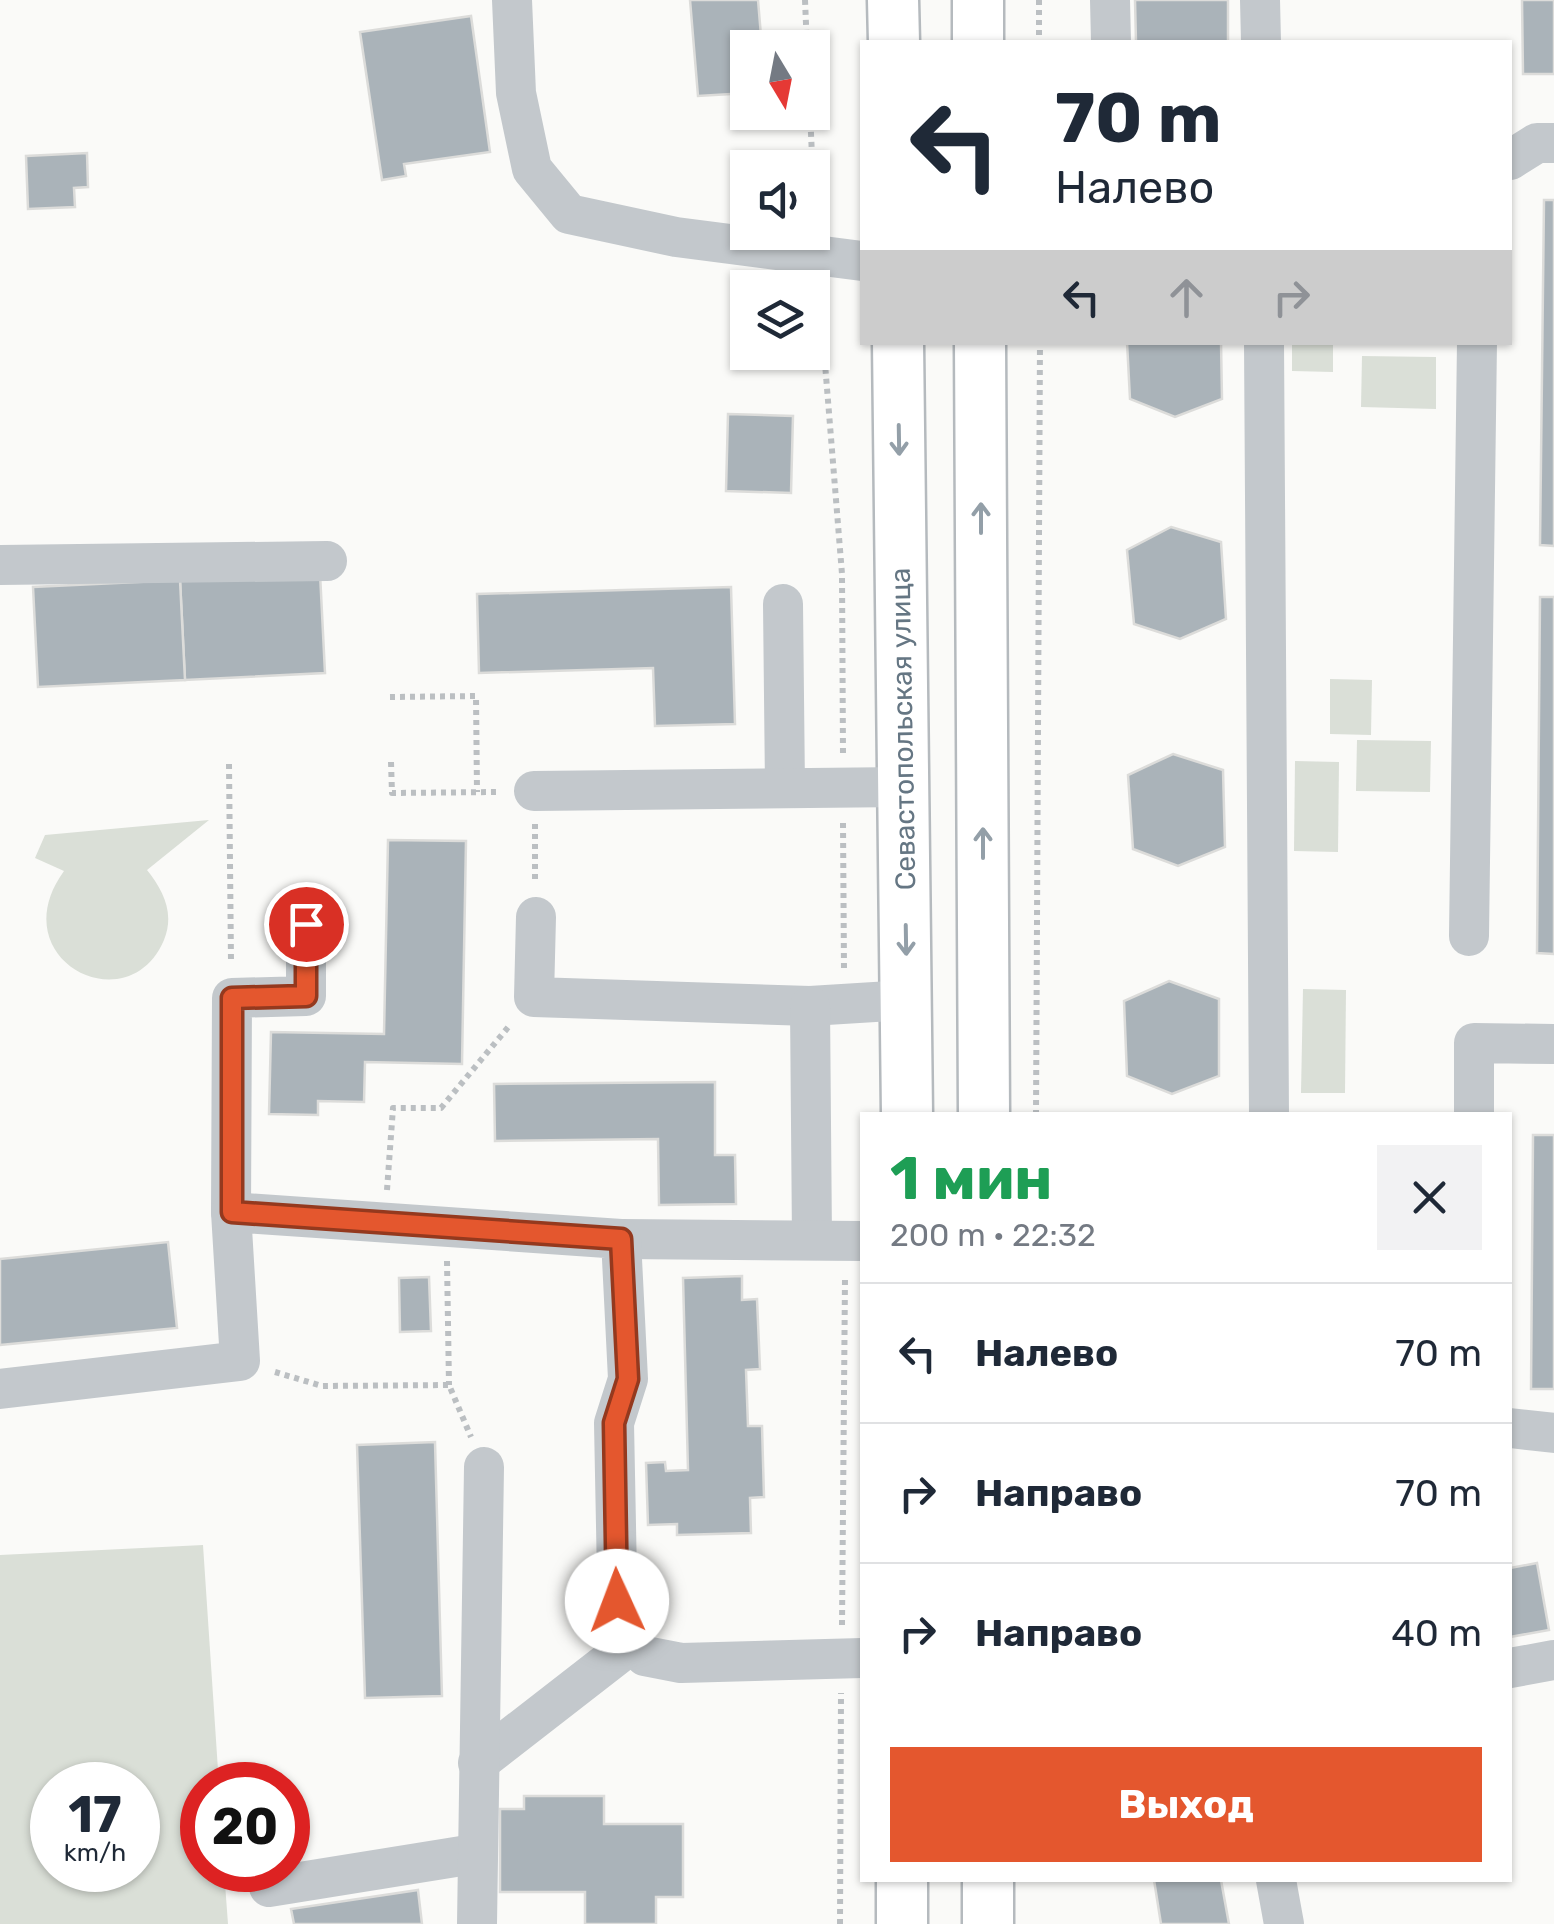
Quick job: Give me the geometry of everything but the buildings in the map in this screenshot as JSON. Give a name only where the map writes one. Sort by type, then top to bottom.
[{"type":"main road","points":[[894,0],[894,40]]},
{"type":"main road","points":[[978,0],[978,40]]},
{"type":"main road","name":"Севастопольская улица","points":[[898,345],[907,1112]]},
{"type":"main road","points":[[980,345],[984,1112]]},
{"type":"main road","points":[[902,1882],[902,1924]]},
{"type":"main road","points":[[988,1882],[988,1924]]},
{"type":"lane","points":[[512,0],[516,93],[532,168],[569,214],[676,237],[860,261]]},
{"type":"lane","points":[[1110,0],[1111,40]]},
{"type":"lane","points":[[1260,0],[1261,40]]},
{"type":"lane","points":[[1512,159],[1538,143],[1554,143]]},
{"type":"lane","points":[[1264,345],[1269,1112]]},
{"type":"lane","points":[[1469,936],[1477,345]]},
{"type":"lane","points":[[0,564],[327,561]]},
{"type":"lane","points":[[783,604],[785,788]]},
{"type":"lane","points":[[534,791],[904,787]]},
{"type":"lane","points":[[536,917],[534,997],[810,1006],[907,1000]]},
{"type":"lane","points":[[0,1389],[240,1361],[232,1212],[232,998],[306,996],[306,924]]},
{"type":"lane","points":[[810,1006],[812,1240]]},
{"type":"lane","points":[[1474,1112],[1474,1042],[1554,1044]]},
{"type":"lane","points":[[232,1212],[621,1239],[860,1240]]},
{"type":"lane","points":[[621,1239],[628,1379],[614,1423],[618,1628],[630,1645],[645,1656],[681,1663],[860,1658]]},
{"type":"lane","points":[[1512,1428],[1554,1433]]},
{"type":"lane","points":[[476,1924],[474,1854],[484,1466]]},
{"type":"lane","points":[[478,1762],[630,1645]]},
{"type":"lane","points":[[1512,1668],[1554,1660]]},
{"type":"lane","points":[[310,1880],[474,1854]]},
{"type":"lane","points":[[1276,1882],[1284,1924]]},
{"type":"path","points":[[805,0],[806,30]]},
{"type":"path","points":[[1039,0],[1040,40]]},
{"type":"path","points":[[1036,1112],[1040,345]]},
{"type":"path","points":[[390,697],[476,696],[477,792]]},
{"type":"path","points":[[391,762],[392,792],[534,791],[536,917]]},
{"type":"path","points":[[230,764],[232,998]]},
{"type":"path","points":[[385,1223],[393,1108],[441,1108],[534,997]]},
{"type":"path","points":[[446,1227],[449,1384],[484,1466]]},
{"type":"path","points":[[240,1361],[322,1386],[449,1384]]},
{"type":"shaded area","points":[[1292,345],[1333,345],[1333,372],[1292,371]]},
{"type":"shaded area","points":[[1362,356],[1436,357],[1436,409],[1361,407]]},
{"type":"shaded area","points":[[1330,679],[1372,680],[1371,735],[1330,734]]},
{"type":"shaded area","points":[[1357,740],[1431,741],[1430,792],[1356,791]]},
{"type":"shaded area","points":[[1295,761],[1339,762],[1338,852],[1294,851]]},
{"type":"shaded area","points":[[209,820],[147,870],[162,894],[168,920],[164,940],[147,965],[124,977],[100,979],[76,970],[58,954],[48,931],[48,903],[64,871],[35,858],[45,835]]},
{"type":"shaded area","points":[[1303,989],[1346,990],[1345,1093],[1301,1093]]},
{"type":"shaded area","points":[[203,1545],[217,1762],[180,1762],[180,1892],[226,1892],[228,1924],[0,1924],[0,1555]]},
{"type":"route","points":[[306,924],[306,996],[232,998],[232,1212],[621,1239],[628,1379],[614,1423],[617,1601]]}]
